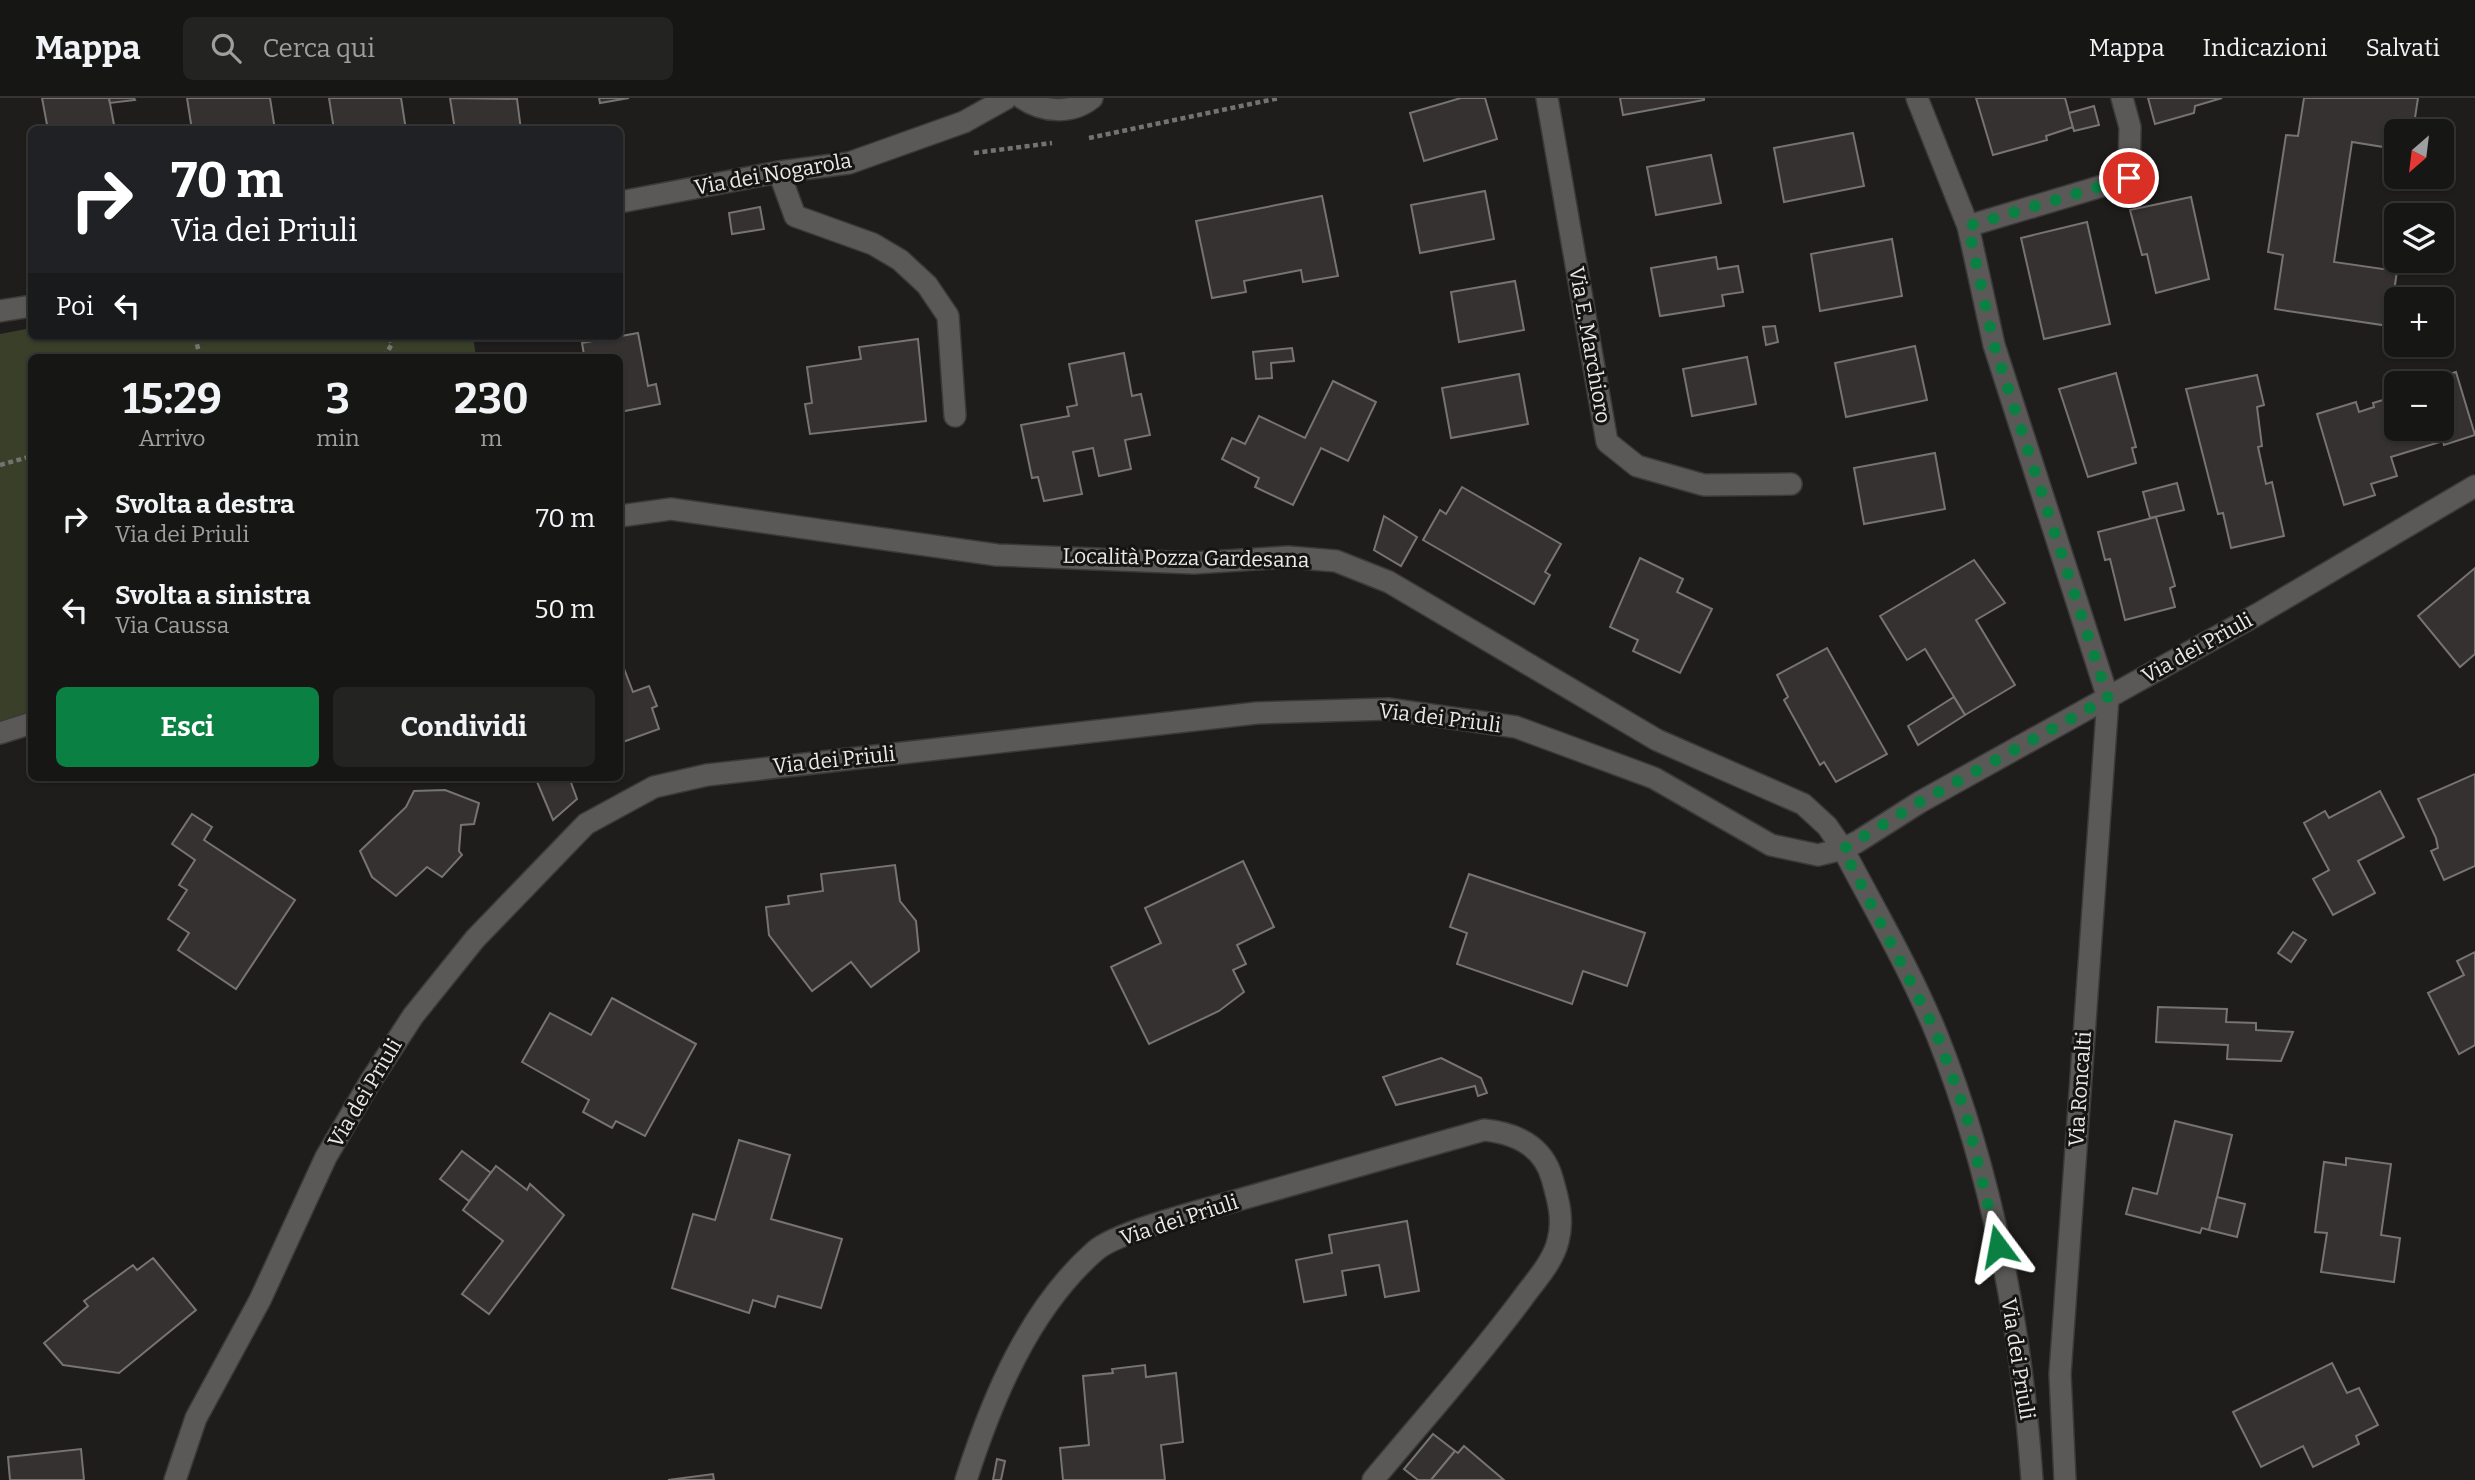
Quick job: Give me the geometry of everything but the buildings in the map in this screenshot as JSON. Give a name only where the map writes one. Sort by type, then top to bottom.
[{"type":"street","points":[[964,122],[977,98]]},
{"type":"street","name":"Via dei Nogarola","points":[[623,201],[779,172],[849,163],[964,122],[1007,98]]},
{"type":"street","points":[[1022,98],[1050,110],[1069,109],[1092,98]]},
{"type":"street","name":"Via E. Marchioro","points":[[1546,98],[1607,442],[1637,466],[1704,485],[1791,484]]},
{"type":"street","points":[[1917,98],[1968,226],[1994,345],[2108,698]]},
{"type":"street","points":[[1968,226],[2129,178],[2130,127],[2122,98]]},
{"type":"street","points":[[779,172],[795,216],[873,244],[900,260],[927,285],[948,316],[955,416]]},
{"type":"street","points":[[0,311],[28,307]]},
{"type":"street","name":"Via dei Priuli","points":[[176,1480],[196,1418],[260,1300],[326,1157],[413,1016],[475,939],[586,824],[654,787],[707,775],[1257,713],[1388,709],[1516,727],[1654,778],[1771,845],[1818,855],[1843,849],[1920,802],[2258,614],[2475,486]]},
{"type":"street","name":"Località Pozza Gardesana","points":[[623,516],[671,509],[997,555],[1194,563],[1288,557],[1336,561],[1389,582],[1657,740],[1803,804],[1827,826],[1843,849]]},
{"type":"street","name":"Via Roncalti","points":[[2065,1480],[2060,1374],[2108,698]]},
{"type":"street","points":[[0,733],[28,724]]},
{"type":"street","name":"Via dei Priuli","points":[[1843,849],[1936,1032],[1966,1114],[2017,1335],[2032,1480]]},
{"type":"street","name":"Via dei Priuli","points":[[966,1480],[982,1431],[1007,1373],[1063,1286],[1097,1249],[1163,1221],[1484,1130],[1508,1132],[1539,1151],[1549,1167],[1562,1214],[1558,1241],[1546,1266],[1498,1331],[1373,1480]]},
{"type":"path","points":[[0,465],[28,457]]},
{"type":"green space","points":[[28,329],[28,340],[474,340],[476,354],[28,354],[28,719],[0,728],[0,334]]},
{"type":"route","points":[[1998,1246],[1966,1114],[1936,1032],[1843,849],[1920,802],[2108,698],[1994,345],[1968,226],[2129,178]]}]
